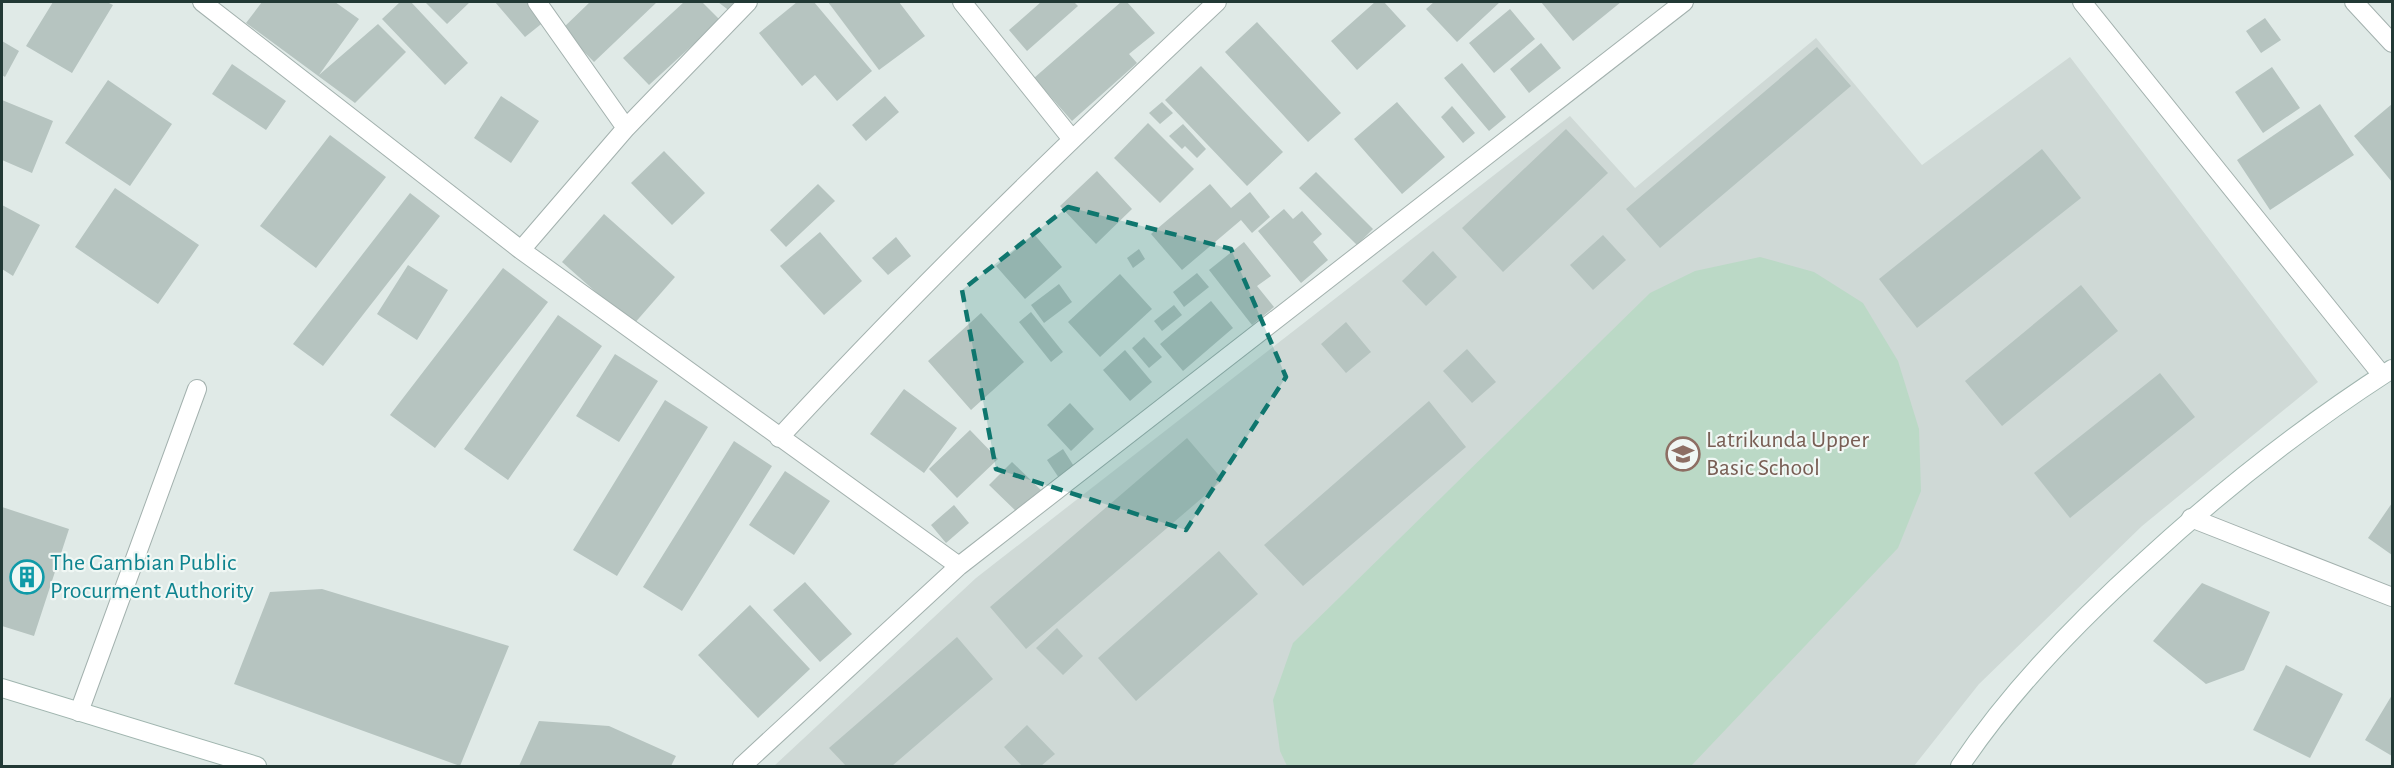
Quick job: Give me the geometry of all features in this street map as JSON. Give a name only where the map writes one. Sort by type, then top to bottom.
[{"type":"street","points":[[202,2],[521,250],[959,566]]},
{"type":"street","points":[[537,2],[626,128]]},
{"type":"street","points":[[521,250],[626,128],[748,2]]},
{"type":"street","points":[[962,2],[1071,138]]},
{"type":"street","points":[[779,438],[850,361],[1071,138],[1217,2]]},
{"type":"street","points":[[742,766],[959,566],[1684,2]]},
{"type":"street","points":[[1960,766],[1986,728],[2040,665],[2094,608],[2191,518],[2295,437],[2387,372],[2082,2]]},
{"type":"street","points":[[2354,2],[2392,43]]},
{"type":"street","points":[[79,712],[197,389]]},
{"type":"street","points":[[2191,518],[2392,597]]},
{"type":"street","points":[[2,688],[257,766]]},
{"type":"highlighted area","points":[[1068,207],[1231,249],[1286,377],[1186,530],[996,469],[962,290]]},
{"type":"shaded area","name":"Latrikunda Upper Basic School","points":[[1816,38],[1922,165],[2070,57],[2318,382],[2142,526],[1979,684],[1914,766],[774,766],[976,578],[1570,116],[1635,188]]},
{"type":"green space","points":[[1760,257],[1814,272],[1863,303],[1898,361],[1919,429],[1921,491],[1898,548],[1691,766],[1287,766],[1280,751],[1273,700],[1293,643],[1650,293],[1695,271]]},
{"type":"building","points":[[53,2],[107,2],[113,5],[72,73],[26,46]]},
{"type":"building","points":[[262,2],[335,2],[359,19],[319,75],[378,24],[406,52],[355,103],[246,23]]},
{"type":"building","points":[[400,2],[411,2],[468,63],[445,85],[382,19]]},
{"type":"building","points":[[425,2],[470,2],[447,24]]},
{"type":"building","points":[[495,2],[529,2],[545,21],[525,37]]},
{"type":"building","points":[[590,2],[657,2],[594,62],[562,29]]},
{"type":"building","points":[[684,2],[702,2],[720,20],[649,85],[623,58]]},
{"type":"building","points":[[718,2],[740,2],[731,12]]},
{"type":"building","points":[[797,2],[814,2],[872,71],[837,101],[815,75],[802,86],[759,33]]},
{"type":"building","points":[[828,2],[899,2],[925,36],[879,70]]},
{"type":"building","points":[[1041,2],[1074,2],[1078,6],[1027,51],[1009,30]]},
{"type":"building","points":[[1121,2],[1127,2],[1155,33],[1129,54],[1137,63],[1072,121],[1034,78]]},
{"type":"building","points":[[1375,2],[1384,2],[1406,26],[1357,70],[1331,41]]},
{"type":"building","points":[[1434,2],[1500,2],[1457,42],[1426,9]]},
{"type":"building","points":[[1541,2],[1621,2],[1573,41]]},
{"type":"building","points":[[1510,9],[1535,39],[1494,73],[1469,43]]},
{"type":"building","points":[[2265,18],[2281,40],[2261,53],[2246,31]]},
{"type":"building","points":[[1257,22],[1341,113],[1308,142],[1225,52]]},
{"type":"building","points":[[2,41],[19,51],[5,77],[2,75]]},
{"type":"building","points":[[1541,43],[1561,68],[1529,93],[1510,69]]},
{"type":"building","points":[[1817,47],[1851,86],[1660,248],[1626,209]]},
{"type":"building","points":[[1462,63],[1506,117],[1489,131],[1444,78]]},
{"type":"building","points":[[232,64],[286,101],[266,130],[212,94]]},
{"type":"building","points":[[1201,66],[1283,152],[1247,186],[1165,100]]},
{"type":"building","points":[[2272,67],[2300,108],[2263,133],[2235,92]]},
{"type":"building","points":[[108,80],[172,124],[130,186],[65,143]]},
{"type":"building","points":[[501,96],[539,121],[511,163],[474,138]]},
{"type":"building","points":[[885,96],[899,112],[866,141],[852,125]]},
{"type":"building","points":[[2,100],[53,121],[32,173],[2,160]]},
{"type":"building","points":[[1162,102],[1173,113],[1160,124],[1149,113]]},
{"type":"building","points":[[1397,102],[1445,157],[1402,194],[1354,139]]},
{"type":"building","points":[[2320,104],[2354,155],[2270,210],[2237,160]]},
{"type":"building","points":[[2392,104],[2392,182],[2354,136]]},
{"type":"building","points":[[1452,106],[1475,133],[1463,143],[1441,117]]},
{"type":"building","points":[[1148,123],[1194,169],[1160,203],[1114,158]]},
{"type":"building","points":[[1183,124],[1206,149],[1197,158],[1185,146],[1182,149],[1169,136]]},
{"type":"building","points":[[1566,129],[1608,173],[1503,272],[1462,228]]},
{"type":"building","points":[[330,135],[386,177],[316,268],[260,226]]},
{"type":"building","points":[[2042,149],[2081,198],[1917,328],[1879,279]]},
{"type":"building","points":[[664,151],[705,193],[672,225],[631,183]]},
{"type":"building","points":[[1097,171],[1132,209],[1096,244],[1060,206]]},
{"type":"building","points":[[1316,172],[1373,229],[1357,245],[1299,188]]},
{"type":"building","points":[[818,184],[835,201],[786,247],[770,230]]},
{"type":"building","points":[[1210,184],[1231,208],[1250,192],[1270,217],[1252,233],[1241,220],[1182,270],[1151,234]]},
{"type":"building","points":[[115,188],[199,245],[158,304],[75,247]]},
{"type":"building","points":[[410,193],[440,216],[323,366],[293,344]]},
{"type":"building","points":[[2,205],[40,225],[13,276],[2,269]]},
{"type":"building","points":[[1284,209],[1293,219],[1302,211],[1322,234],[1313,242],[1328,260],[1301,283],[1258,231]]},
{"type":"building","points":[[604,214],[675,277],[633,325],[562,262]]},
{"type":"building","points":[[820,232],[862,281],[824,315],[780,266]]},
{"type":"building","points":[[1034,234],[1062,267],[1025,299],[996,266]]},
{"type":"building","points":[[1603,235],[1626,260],[1593,290],[1570,265]]},
{"type":"building","points":[[896,237],[911,256],[888,275],[872,258]]},
{"type":"building","points":[[1244,242],[1271,276],[1257,286],[1274,307],[1252,325],[1209,270]]},
{"type":"building","points":[[1139,249],[1145,259],[1133,268],[1127,258]]},
{"type":"building","points":[[1433,251],[1457,277],[1426,306],[1402,281]]},
{"type":"building","points":[[408,265],[448,290],[417,340],[377,314]]},
{"type":"building","points":[[503,268],[548,302],[435,448],[390,415]]},
{"type":"building","points":[[1197,273],[1209,287],[1184,307],[1173,292]]},
{"type":"building","points":[[1120,274],[1152,309],[1100,357],[1068,322]]},
{"type":"building","points":[[1059,284],[1072,302],[1044,323],[1031,305]]},
{"type":"building","points":[[2081,285],[2118,331],[2002,426],[1965,381]]},
{"type":"building","points":[[1211,301],[1233,328],[1183,371],[1160,344]]},
{"type":"building","points":[[1174,305],[1182,315],[1162,331],[1154,321]]},
{"type":"building","points":[[1031,312],[1063,352],[1051,362],[1019,322]]},
{"type":"building","points":[[981,313],[1024,362],[971,410],[928,361]]},
{"type":"building","points":[[558,315],[602,346],[508,480],[464,449]]},
{"type":"building","points":[[1346,322],[1371,352],[1346,373],[1321,344]]},
{"type":"building","points":[[1144,337],[1162,357],[1149,368],[1132,348]]},
{"type":"building","points":[[1467,349],[1496,382],[1472,403],[1443,371]]},
{"type":"building","points":[[1125,350],[1152,382],[1130,401],[1103,370]]},
{"type":"building","points":[[615,354],[658,381],[619,442],[576,416]]},
{"type":"building","points":[[2160,373],[2195,417],[2070,518],[2034,473]]},
{"type":"building","points":[[904,389],[957,428],[924,473],[870,434]]},
{"type":"building","points":[[665,400],[708,427],[617,576],[573,550]]},
{"type":"building","points":[[1429,401],[1466,447],[1303,586],[1264,545]]},
{"type":"building","points":[[1070,403],[1094,429],[1071,451],[1047,425]]},
{"type":"building","points":[[970,430],[998,459],[957,498],[929,469]]},
{"type":"building","points":[[1187,438],[1223,480],[1026,649],[990,607]]},
{"type":"building","points":[[734,441],[772,466],[682,611],[643,587]]},
{"type":"building","points":[[1063,449],[1077,471],[1061,481],[1047,460]]},
{"type":"building","points":[[1012,462],[1043,492],[1020,515],[989,485]]},
{"type":"building","points":[[785,471],[830,501],[794,555],[749,525]]},
{"type":"building","points":[[2392,503],[2392,555],[2368,538]]},
{"type":"building","points":[[954,505],[969,523],[946,543],[931,525]]},
{"type":"building","name":"The Gambian Public Procurment Authority","points":[[2,507],[69,529],[34,636],[2,626]]},
{"type":"building","points":[[1219,551],[1258,594],[1136,701],[1098,658]]},
{"type":"building","points":[[805,582],[852,634],[820,662],[773,610]]},
{"type":"building","points":[[2202,583],[2270,612],[2244,670],[2206,684],[2153,641]]},
{"type":"building","points":[[322,589],[509,646],[460,766],[234,684],[270,592]]},
{"type":"building","points":[[750,605],[810,669],[758,718],[698,655]]},
{"type":"building","points":[[1057,628],[1083,656],[1063,675],[1036,648]]},
{"type":"building","points":[[957,637],[993,679],[892,766],[846,766],[829,748]]},
{"type":"building","points":[[2286,665],[2343,694],[2310,758],[2253,730]]},
{"type":"building","points":[[2392,695],[2392,756],[2365,740]]},
{"type":"building","points":[[539,721],[609,726],[676,756],[671,766],[519,766]]},
{"type":"building","points":[[1027,725],[1055,754],[1041,766],[1022,766],[1004,747]]},
{"type":"place","name":"Latrikunda Upper Basic School","points":[[1683,454]]},
{"type":"place","name":"The Gambian Public Procurment Authority","points":[[27,577]]}]
